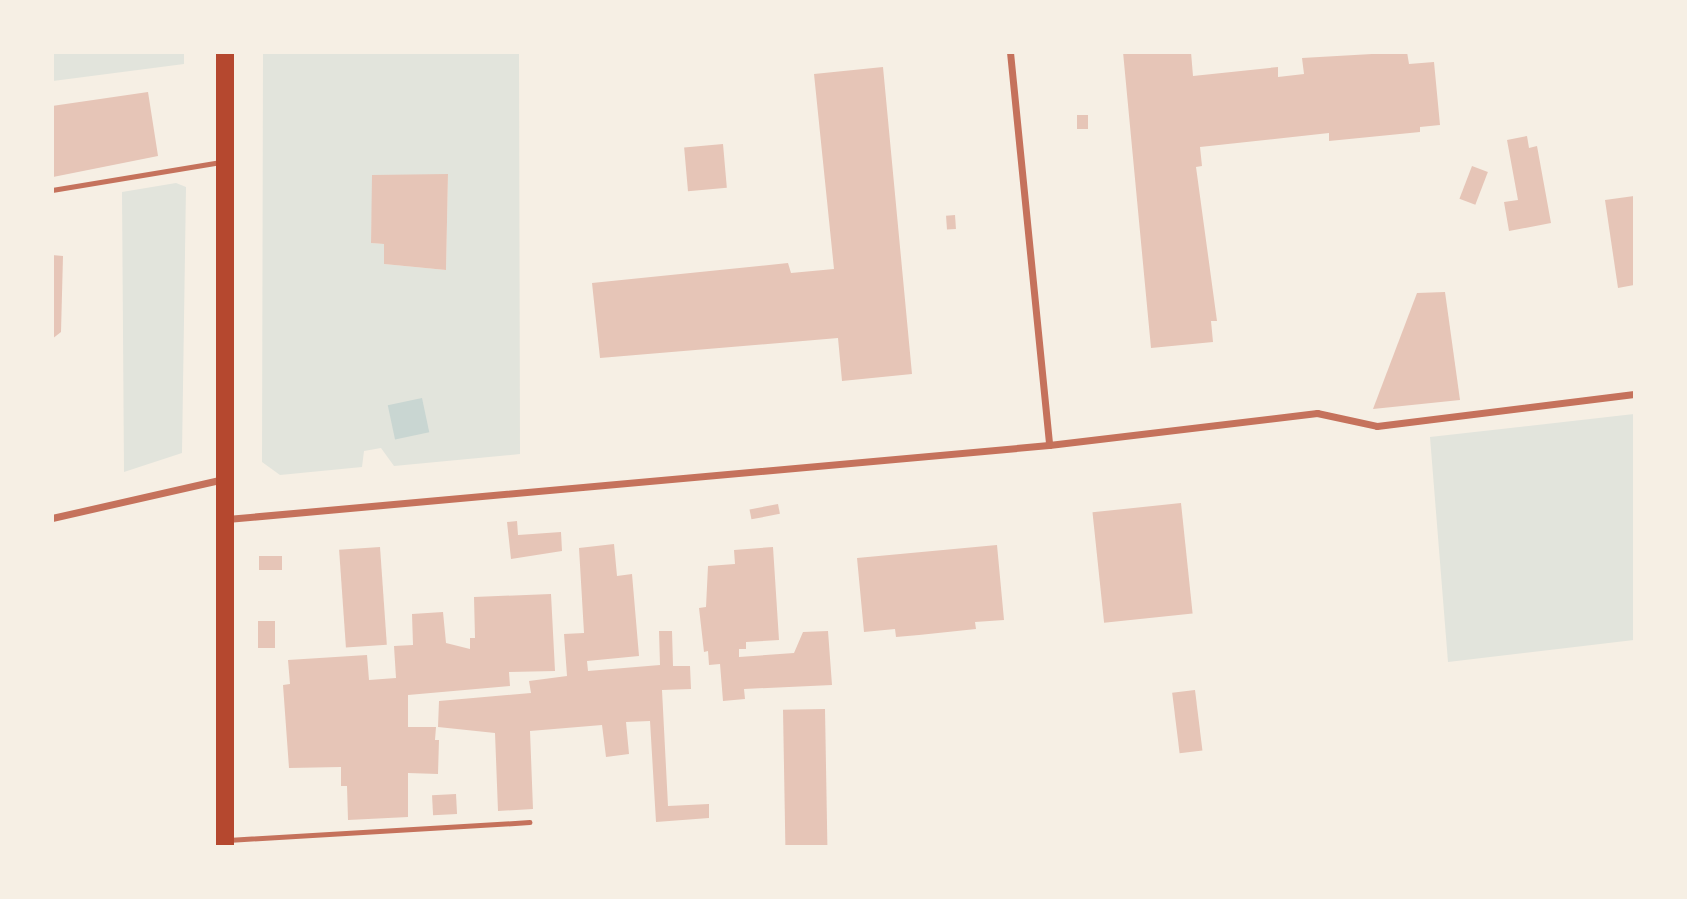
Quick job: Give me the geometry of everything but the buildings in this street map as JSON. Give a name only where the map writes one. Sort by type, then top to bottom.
[{"type":"main road","points":[[225,52],[225,843]]},
{"type":"street","points":[[1010,52],[1049,445]]},
{"type":"street","points":[[223,520],[1049,445],[1317,413],[1377,426],[1634,394]]},
{"type":"street","points":[[52,518],[223,479]]},
{"type":"lane","points":[[52,190],[224,161]]},
{"type":"lane","points":[[225,843],[529,822]]},
{"type":"shaded area","points":[[52,53],[184,53],[184,64],[53,81]]},
{"type":"shaded area","points":[[263,53],[519,53],[520,454],[394,466],[381,448],[364,451],[362,467],[280,475],[262,462]],"holes":[[[373,175],[448,175],[446,270],[384,264],[384,244],[371,243]]]},
{"type":"shaded area","points":[[176,183],[186,187],[182,453],[124,472],[122,192]]},
{"type":"shaded area","points":[[422,398],[429,432],[395,440],[388,405]]},
{"type":"shaded area","points":[[1634,414],[1634,640],[1448,662],[1430,437]]}]
